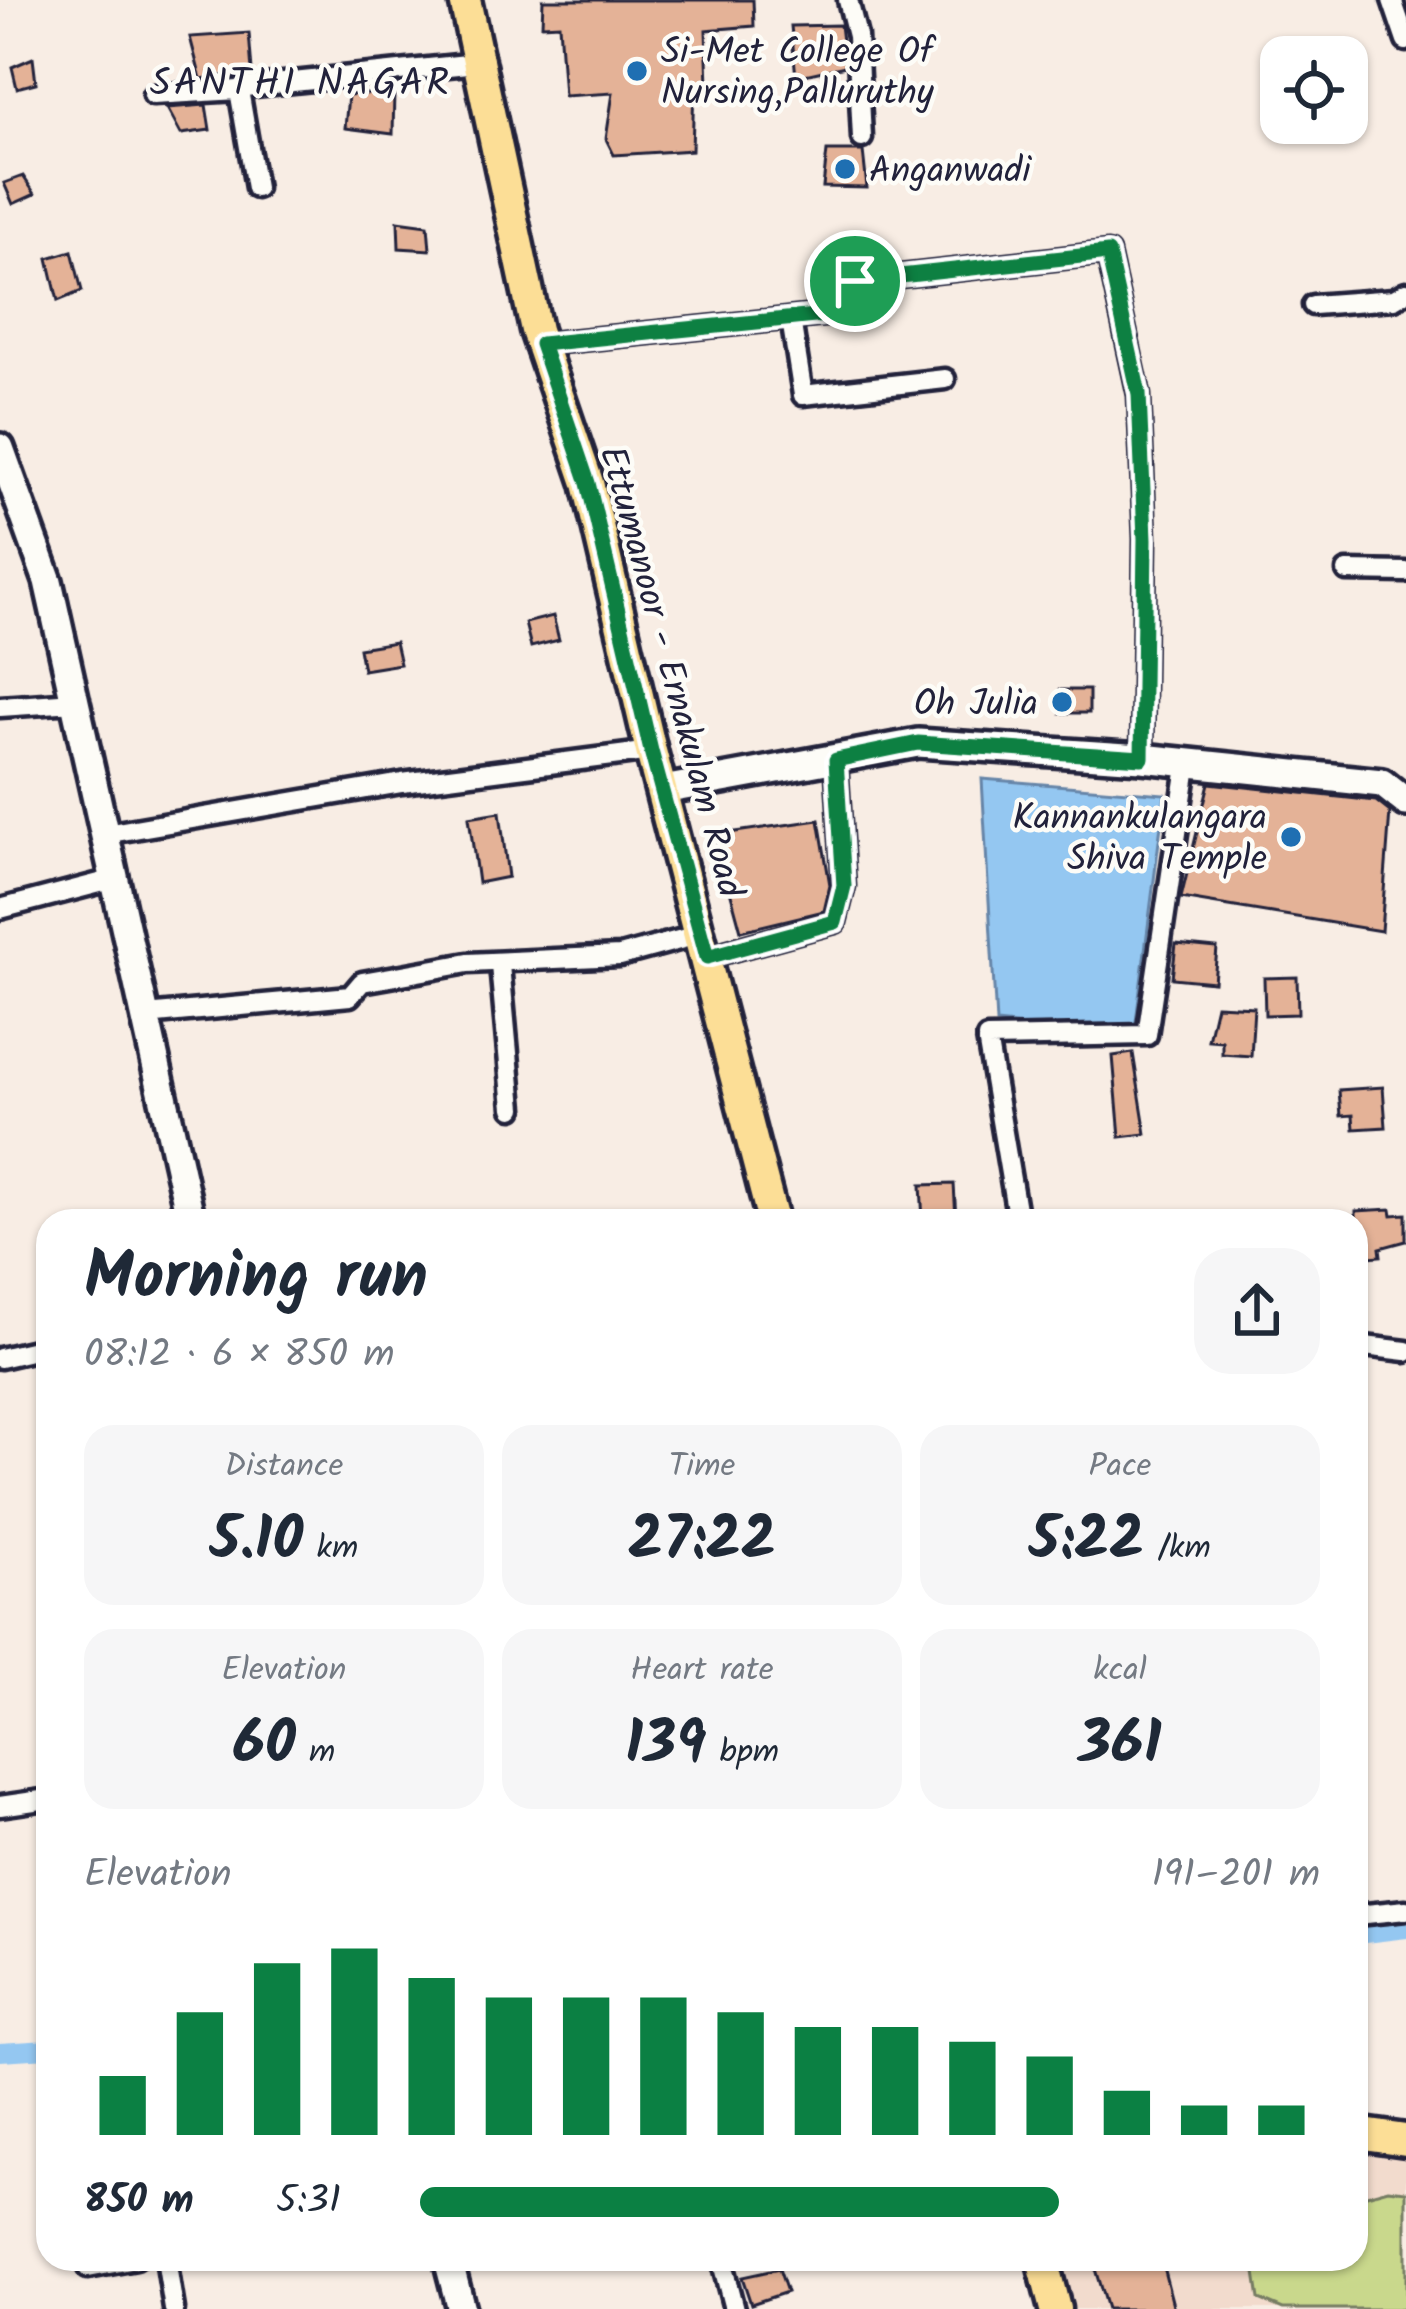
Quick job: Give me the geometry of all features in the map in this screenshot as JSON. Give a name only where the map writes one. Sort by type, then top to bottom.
[{"type":"main road","name":"Ettumanoor - Ernakulam Road","points":[[465,0],[541,344],[588,483],[651,751],[770,1209]]},
{"type":"main road","points":[[0,448],[8,495],[48,581],[188,1209]]},
{"type":"main road","points":[[663,790],[918,743],[1142,758],[1382,783],[1406,802]]},
{"type":"main road","points":[[1368,2135],[1406,2140]]},
{"type":"main road","points":[[451,2271],[461,2309]]},
{"type":"main road","points":[[1045,2271],[1055,2309]]},
{"type":"street","points":[[848,0],[857,36],[862,137]]},
{"type":"street","points":[[1392,0],[1406,41]]},
{"type":"street","points":[[153,94],[239,90],[478,62]]},
{"type":"street","points":[[239,90],[256,188]]},
{"type":"street","points":[[541,344],[854,312],[855,281],[1108,253],[1139,394],[1145,539],[1142,758]]},
{"type":"street","points":[[1313,305],[1394,299],[1406,292]]},
{"type":"street","points":[[791,319],[803,395],[945,379]]},
{"type":"street","points":[[1347,571],[1406,572]]},
{"type":"street","points":[[0,707],[75,702]]},
{"type":"street","points":[[105,834],[403,783],[651,751]]},
{"type":"street","points":[[146,1015],[350,996],[362,982],[468,963],[620,956],[835,922],[844,886],[836,760]]},
{"type":"street","points":[[1016,1209],[987,1038],[1147,1035],[1187,766]]},
{"type":"street","points":[[0,909],[115,879]]},
{"type":"street","points":[[500,965],[513,1108]]},
{"type":"street","points":[[1368,1346],[1406,1351]]},
{"type":"street","points":[[0,1358],[36,1350]]},
{"type":"street","points":[[0,1806],[36,1801]]},
{"type":"street","points":[[1368,1914],[1406,1910]]},
{"type":"street","points":[[168,2271],[174,2309]]},
{"type":"street","points":[[724,2271],[734,2309]]},
{"type":"shaded area","points":[[1368,2149],[1406,2154],[1406,2309],[1070,2309],[1059,2271],[1368,2271]]},
{"type":"green space","points":[[1388,2189],[1406,2191],[1406,2309],[1283,2309],[1259,2299],[1255,2271],[1368,2271],[1368,2195]]},
{"type":"water","points":[[982,779],[1165,794],[1134,1037],[996,1023]]},
{"type":"building","points":[[543,0],[753,0],[754,26],[706,30],[708,85],[694,86],[692,150],[614,155],[606,139],[613,93],[564,96],[559,24],[542,25]]},
{"type":"building","points":[[840,25],[845,66],[796,77],[791,26]]},
{"type":"building","points":[[249,33],[252,71],[201,79],[190,37]]},
{"type":"building","points":[[33,58],[36,83],[17,88],[12,67]]},
{"type":"building","points":[[394,92],[393,134],[345,128],[348,95]]},
{"type":"building","points":[[206,105],[210,130],[181,134],[167,108]]},
{"type":"building","name":"Anganwadi","points":[[827,151],[863,151],[867,188],[823,187]]},
{"type":"building","points":[[23,176],[35,194],[13,204],[4,183]]},
{"type":"building","points":[[398,221],[428,225],[430,250],[399,248]]},
{"type":"building","points":[[72,251],[82,291],[58,301],[48,258]]},
{"type":"building","points":[[553,616],[559,640],[531,647],[525,623]]},
{"type":"building","points":[[395,642],[400,664],[363,670],[359,648]]},
{"type":"building","points":[[1060,690],[1089,690],[1089,713],[1061,713]]},
{"type":"building","name":"Kannankulangara Shiva Temple","points":[[1209,783],[1376,801],[1390,812],[1381,931],[1181,898]]},
{"type":"building","points":[[500,812],[508,877],[478,883],[469,817]]},
{"type":"building","points":[[819,820],[830,885],[824,911],[741,931],[715,835]]},
{"type":"building","points":[[1176,944],[1217,948],[1214,982],[1172,978]]},
{"type":"building","points":[[1297,977],[1298,1014],[1265,1015],[1264,978]]},
{"type":"building","points":[[1216,1005],[1254,1007],[1251,1056],[1222,1054],[1222,1041],[1208,1040]]},
{"type":"building","points":[[1133,1053],[1146,1134],[1120,1137],[1113,1056]]},
{"type":"building","points":[[1383,1087],[1386,1127],[1354,1129],[1353,1115],[1341,1116],[1339,1090]]},
{"type":"building","points":[[954,1184],[955,1209],[922,1209],[921,1185]]},
{"type":"building","points":[[1368,1210],[1406,1214],[1406,1241],[1380,1248],[1381,1256],[1368,1257]]},
{"type":"building","points":[[780,2271],[787,2292],[751,2304],[742,2277]]},
{"type":"building","points":[[1096,2271],[1164,2271],[1174,2309],[1107,2309]]},
{"type":"waterway","points":[[1368,1934],[1406,1929]]},
{"type":"waterway","points":[[0,2052],[36,2050]]},
{"type":"place","name":"Si-Met College Of Nursing,Palluruthy","points":[[637,71]]},
{"type":"place","name":"Anganwadi","points":[[845,169]]},
{"type":"place","name":"Oh Julia","points":[[1062,702]]},
{"type":"place","name":"Kannankulangara Shiva Temple","points":[[1291,837]]},
{"type":"district","name":"SANTHI NAGAR","points":[[301,81]]},
{"type":"route","points":[[1108,253],[1139,394],[1145,539],[1142,758],[918,743],[836,760],[844,886],[835,922],[707,957],[651,751],[588,483],[541,344],[854,312],[855,281],[1108,253]]}]
